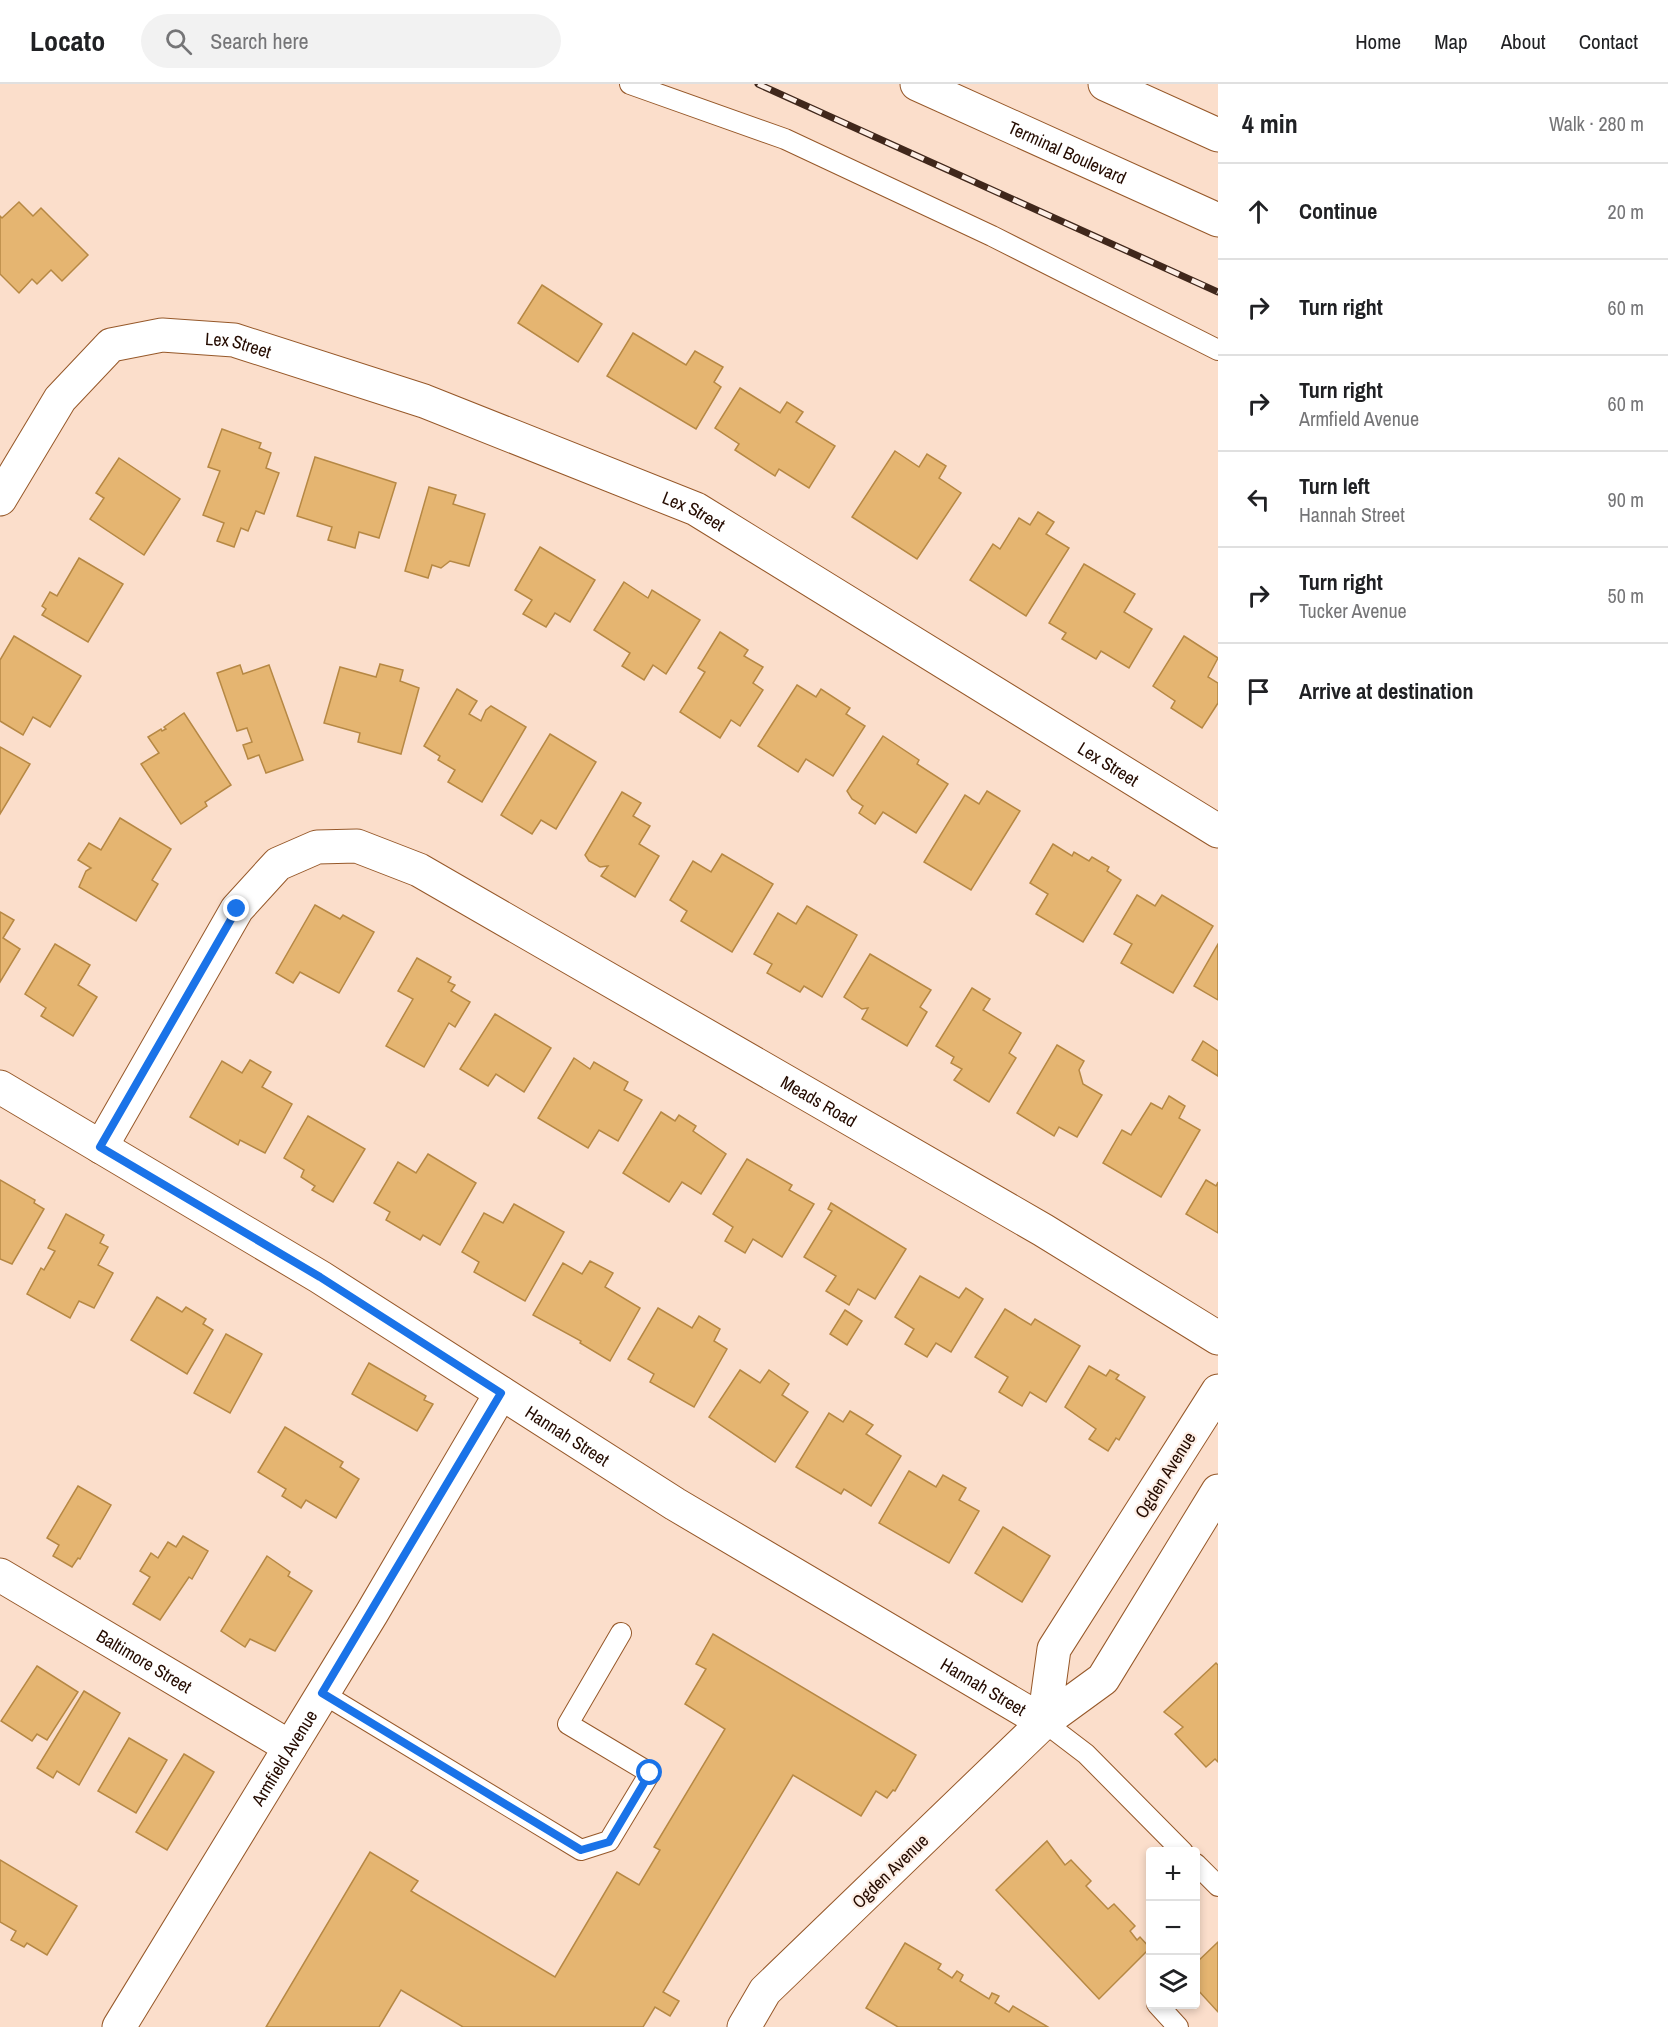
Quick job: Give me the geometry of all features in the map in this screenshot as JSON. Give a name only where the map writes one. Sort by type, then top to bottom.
[{"type":"street","name":"Terminal Boulevard","points":[[917,84],[1218,220]]},
{"type":"street","points":[[1105,84],[1218,135]]},
{"type":"street","name":"Lex Street","points":[[0,500],[60,399],[111,345],[162,335],[234,340],[424,401],[696,508],[1218,831]]},
{"type":"street","name":"Meads Road","points":[[100,1147],[237,909],[278,864],[317,847],[357,846],[419,870],[1043,1230],[1218,1338]]},
{"type":"street","name":"Hannah Street","points":[[0,1087],[320,1277],[675,1504],[1044,1722]]},
{"type":"street","name":"Ogden Avenue","points":[[1044,1722],[1054,1649],[1218,1390]]},
{"type":"street","name":"Armfield Avenue","points":[[119,2027],[290,1747],[501,1393]]},
{"type":"street","name":"Ogden Avenue","points":[[744,2027],[765,1991],[1044,1722],[1103,1679],[1218,1491]]},
{"type":"street","name":"Baltimore Street","points":[[0,1575],[290,1747]]},
{"type":"lane","points":[[630,84],[785,139],[992,236],[1218,350]]},
{"type":"lane","points":[[322,1693],[581,1850],[609,1842],[650,1773],[568,1724],[621,1633]]},
{"type":"lane","points":[[1044,1722],[1086,1754],[1179,1847]]},
{"type":"lane","points":[[1200,1868],[1218,1886]]},
{"type":"lane","points":[[1161,2009],[1178,2027]]},
{"type":"building","points":[[19,202],[33,216],[41,208],[88,255],[62,281],[51,270],[37,284],[32,279],[19,293],[0,274],[0,216],[2,218]]},
{"type":"building","points":[[542,285],[602,324],[578,362],[518,323]]},
{"type":"building","points":[[633,333],[686,365],[695,351],[723,367],[714,382],[721,387],[696,429],[607,376]]},
{"type":"building","points":[[740,388],[780,413],[787,402],[803,412],[796,422],[835,446],[809,488],[779,469],[775,476],[735,450],[739,444],[715,428]]},
{"type":"building","points":[[222,429],[261,443],[259,448],[271,453],[266,468],[279,473],[264,514],[256,511],[248,531],[241,528],[234,547],[217,541],[224,523],[203,515],[220,471],[208,467]]},
{"type":"building","points":[[895,451],[919,467],[927,454],[946,466],[939,478],[961,493],[917,559],[852,517]]},
{"type":"building","points":[[315,457],[396,483],[379,538],[359,532],[355,548],[328,540],[332,527],[297,516]]},
{"type":"building","points":[[119,458],[180,499],[144,555],[90,519],[104,498],[96,493]]},
{"type":"building","points":[[429,487],[456,495],[453,504],[485,514],[469,566],[450,561],[441,568],[432,565],[428,578],[405,571]]},
{"type":"building","points":[[1038,512],[1054,522],[1046,534],[1069,548],[1026,616],[970,580],[993,544],[1000,549],[1019,518],[1030,525]]},
{"type":"building","points":[[540,547],[595,580],[570,622],[555,613],[546,627],[523,614],[532,600],[515,590]]},
{"type":"building","points":[[79,558],[123,584],[88,642],[42,615],[46,609],[42,606],[50,592],[57,596]]},
{"type":"building","points":[[1084,564],[1135,594],[1124,612],[1152,629],[1129,668],[1101,651],[1096,659],[1062,639],[1066,633],[1049,623]]},
{"type":"building","points":[[624,582],[648,598],[652,590],[700,620],[666,674],[653,665],[644,680],[622,666],[630,653],[594,630]]},
{"type":"building","points":[[720,632],[748,650],[744,656],[763,667],[753,683],[763,690],[740,726],[731,720],[720,738],[680,712],[705,672],[698,668]]},
{"type":"building","points":[[14,636],[81,676],[50,727],[33,717],[23,735],[0,721],[0,660]]},
{"type":"building","points":[[1184,636],[1218,658],[1208,677],[1218,683],[1218,703],[1202,728],[1171,708],[1175,701],[1153,686]]},
{"type":"building","points":[[380,664],[403,670],[400,681],[419,688],[401,754],[358,742],[360,733],[324,723],[340,667],[376,677]]},
{"type":"building","points":[[240,665],[243,674],[269,665],[303,760],[266,773],[259,755],[248,759],[243,745],[252,742],[247,728],[237,731],[217,673]]},
{"type":"building","points":[[797,685],[816,697],[821,689],[850,708],[846,714],[865,726],[833,776],[806,759],[798,772],[758,746]]},
{"type":"building","points":[[457,689],[477,701],[469,714],[481,721],[486,710],[491,706],[526,727],[482,802],[448,782],[455,770],[438,760],[440,756],[424,746]]},
{"type":"building","points":[[184,713],[231,785],[205,802],[207,806],[181,824],[141,764],[159,753],[148,737],[161,729],[162,731],[166,729],[164,727]]},
{"type":"building","points":[[550,734],[596,762],[556,829],[541,820],[532,834],[501,815]]},
{"type":"building","points":[[883,736],[919,760],[917,764],[948,784],[916,833],[883,812],[875,824],[859,813],[863,806],[852,799],[847,791]]},
{"type":"building","points":[[0,747],[30,764],[0,814]]},
{"type":"building","points":[[987,791],[1020,811],[971,890],[924,862],[965,795],[979,804]]},
{"type":"building","points":[[622,792],[641,803],[633,816],[650,826],[639,844],[659,856],[635,897],[601,876],[608,866],[600,867],[589,861],[585,855]]},
{"type":"building","points":[[120,818],[171,849],[152,880],[158,884],[136,921],[79,887],[86,871],[91,868],[78,860],[89,843],[101,850]]},
{"type":"building","points":[[1053,844],[1072,856],[1074,852],[1089,861],[1092,857],[1109,867],[1107,871],[1121,880],[1083,942],[1036,914],[1048,894],[1030,883]]},
{"type":"building","points":[[722,854],[773,884],[732,952],[681,921],[687,911],[670,900],[693,861],[711,872]]},
{"type":"building","points":[[1137,895],[1155,906],[1162,895],[1213,926],[1173,993],[1121,963],[1132,944],[1114,934]]},
{"type":"building","points":[[315,905],[340,919],[343,915],[374,932],[339,993],[300,972],[293,983],[276,973]]},
{"type":"building","points":[[807,906],[857,935],[822,997],[804,986],[800,992],[767,973],[772,964],[754,954],[778,913],[796,924]]},
{"type":"building","points":[[0,912],[14,920],[3,938],[20,949],[0,982]]},
{"type":"building","points":[[55,944],[90,965],[78,985],[97,997],[73,1036],[41,1016],[46,1008],[25,994]]},
{"type":"building","points":[[1218,944],[1218,1000],[1194,986]]},
{"type":"building","points":[[870,954],[931,990],[920,1007],[927,1012],[907,1046],[862,1019],[868,1008],[862,1009],[844,997]]},
{"type":"building","points":[[417,958],[451,977],[448,982],[455,985],[451,991],[470,1002],[455,1027],[449,1023],[424,1067],[386,1046],[413,999],[398,991]]},
{"type":"building","points":[[972,988],[990,999],[983,1010],[1021,1033],[1009,1053],[1016,1058],[989,1102],[954,1080],[962,1069],[951,1063],[954,1057],[936,1046]]},
{"type":"building","points":[[495,1014],[551,1048],[524,1092],[496,1074],[488,1086],[460,1069]]},
{"type":"building","points":[[1203,1041],[1218,1051],[1218,1076],[1192,1060]]},
{"type":"building","points":[[1057,1045],[1084,1061],[1079,1070],[1083,1084],[1102,1095],[1077,1137],[1059,1127],[1054,1136],[1017,1113]]},
{"type":"building","points":[[574,1058],[590,1069],[594,1062],[628,1082],[624,1090],[642,1100],[618,1141],[599,1130],[588,1148],[538,1118]]},
{"type":"building","points":[[250,1060],[271,1072],[262,1087],[292,1104],[265,1153],[240,1140],[238,1145],[190,1117],[222,1061],[242,1073]]},
{"type":"building","points":[[1169,1096],[1185,1106],[1179,1118],[1200,1130],[1161,1197],[1103,1163],[1122,1130],[1131,1135],[1151,1103],[1162,1109]]},
{"type":"building","points":[[661,1112],[675,1121],[679,1115],[696,1126],[693,1131],[726,1154],[701,1194],[682,1182],[669,1202],[623,1173]]},
{"type":"building","points":[[308,1116],[365,1149],[333,1202],[312,1190],[315,1186],[301,1177],[304,1170],[284,1158]]},
{"type":"building","points":[[428,1154],[476,1183],[440,1245],[423,1235],[420,1240],[386,1220],[390,1212],[374,1203],[398,1162],[416,1173]]},
{"type":"building","points":[[747,1159],[792,1185],[789,1190],[814,1204],[782,1257],[753,1239],[745,1253],[725,1241],[733,1227],[713,1214]]},
{"type":"building","points":[[0,1180],[35,1200],[34,1203],[44,1209],[12,1264],[0,1259]]},
{"type":"building","points":[[1206,1180],[1216,1186],[1218,1182],[1218,1233],[1186,1214]]},
{"type":"building","points":[[831,1203],[906,1249],[875,1299],[858,1289],[849,1305],[826,1291],[836,1276],[804,1257],[832,1211],[828,1209]]},
{"type":"building","points":[[514,1204],[564,1232],[525,1301],[474,1272],[479,1262],[462,1252],[484,1213],[503,1223]]},
{"type":"building","points":[[66,1214],[104,1235],[100,1243],[108,1247],[98,1265],[113,1273],[94,1308],[79,1301],[70,1318],[27,1294],[41,1268],[44,1270],[55,1251],[48,1248]]},
{"type":"building","points":[[590,1261],[613,1273],[605,1287],[640,1308],[610,1361],[580,1343],[581,1341],[533,1315],[563,1263],[582,1274]]},
{"type":"building","points":[[920,1276],[959,1298],[966,1288],[983,1299],[951,1352],[936,1343],[927,1357],[905,1344],[914,1329],[895,1317]]},
{"type":"building","points":[[157,1297],[182,1312],[186,1307],[206,1319],[203,1324],[213,1330],[187,1374],[131,1340]]},
{"type":"building","points":[[658,1308],[692,1328],[699,1316],[720,1329],[714,1341],[727,1349],[694,1407],[650,1382],[654,1374],[628,1359]]},
{"type":"building","points":[[1005,1309],[1031,1325],[1035,1319],[1080,1346],[1046,1402],[1030,1392],[1022,1406],[999,1392],[1008,1377],[975,1357]]},
{"type":"building","points":[[845,1310],[862,1321],[847,1345],[830,1334]]},
{"type":"building","points":[[226,1334],[262,1354],[230,1413],[194,1393]]},
{"type":"building","points":[[369,1363],[426,1396],[424,1400],[433,1404],[417,1431],[352,1394]]},
{"type":"building","points":[[1089,1366],[1106,1376],[1110,1370],[1119,1375],[1116,1379],[1145,1397],[1119,1440],[1116,1438],[1108,1451],[1089,1439],[1096,1429],[1065,1407]]},
{"type":"building","points":[[740,1370],[760,1383],[769,1370],[789,1384],[782,1395],[808,1412],[775,1462],[709,1417]]},
{"type":"building","points":[[850,1411],[873,1425],[866,1434],[901,1456],[871,1506],[844,1489],[841,1494],[796,1467],[829,1413],[843,1422]]},
{"type":"building","points":[[285,1427],[343,1462],[340,1467],[359,1479],[336,1518],[306,1500],[301,1508],[282,1496],[286,1489],[258,1472]]},
{"type":"building","points":[[909,1471],[936,1487],[943,1475],[966,1488],[959,1500],[979,1511],[949,1563],[879,1523]]},
{"type":"building","points":[[78,1486],[111,1505],[80,1559],[78,1558],[72,1567],[53,1556],[59,1545],[47,1538]]},
{"type":"building","points":[[1003,1527],[1050,1556],[1022,1602],[975,1573]]},
{"type":"building","points":[[183,1536],[208,1551],[192,1579],[189,1577],[160,1620],[133,1604],[150,1577],[140,1571],[151,1553],[158,1558],[168,1542],[176,1547]]},
{"type":"building","points":[[267,1556],[290,1572],[288,1576],[312,1591],[275,1651],[250,1639],[245,1647],[221,1631]]},
{"type":"building","points":[[713,1634],[916,1755],[895,1791],[893,1790],[887,1798],[876,1791],[861,1816],[793,1775],[663,1992],[679,2001],[670,2016],[655,2007],[643,2027],[463,2027],[401,1990],[379,2027],[266,2027],[370,1852],[418,1881],[411,1891],[555,1977],[617,1872],[639,1885],[660,1850],[654,1847],[725,1729],[685,1704],[706,1669],[696,1664]]},
{"type":"building","points":[[1216,1663],[1218,1665],[1218,1762],[1215,1759],[1206,1767],[1175,1734],[1183,1727],[1164,1712]]},
{"type":"building","points":[[37,1666],[78,1692],[47,1740],[37,1734],[32,1741],[1,1721]]},
{"type":"building","points":[[84,1691],[120,1713],[79,1785],[57,1771],[53,1778],[37,1768]]},
{"type":"building","points":[[129,1738],[167,1760],[136,1813],[98,1791]]},
{"type":"building","points":[[184,1754],[214,1772],[167,1850],[136,1832]]},
{"type":"building","points":[[1047,1841],[1065,1865],[1071,1860],[1091,1881],[1086,1886],[1108,1909],[1114,1904],[1135,1926],[1130,1931],[1137,1940],[1140,1937],[1146,1944],[1146,1952],[1099,1999],[996,1890]]},
{"type":"building","points":[[0,1860],[77,1906],[47,1955],[27,1943],[24,1947],[11,1940],[16,1931],[0,1922]]},
{"type":"building","points":[[1218,1942],[1218,2012],[1200,1992],[1200,1959]]},
{"type":"building","points":[[905,1943],[941,1964],[938,1969],[952,1978],[957,1971],[963,1975],[960,1981],[989,1999],[992,1993],[999,1996],[995,2003],[1009,2012],[1013,2006],[1048,2027],[898,2027],[866,2008]]},
{"type":"railway","points":[[758,84],[1218,292]]},
{"type":"route","points":[[237,909],[100,1147],[320,1277],[501,1393],[322,1693],[581,1850],[609,1842],[650,1773]]}]
